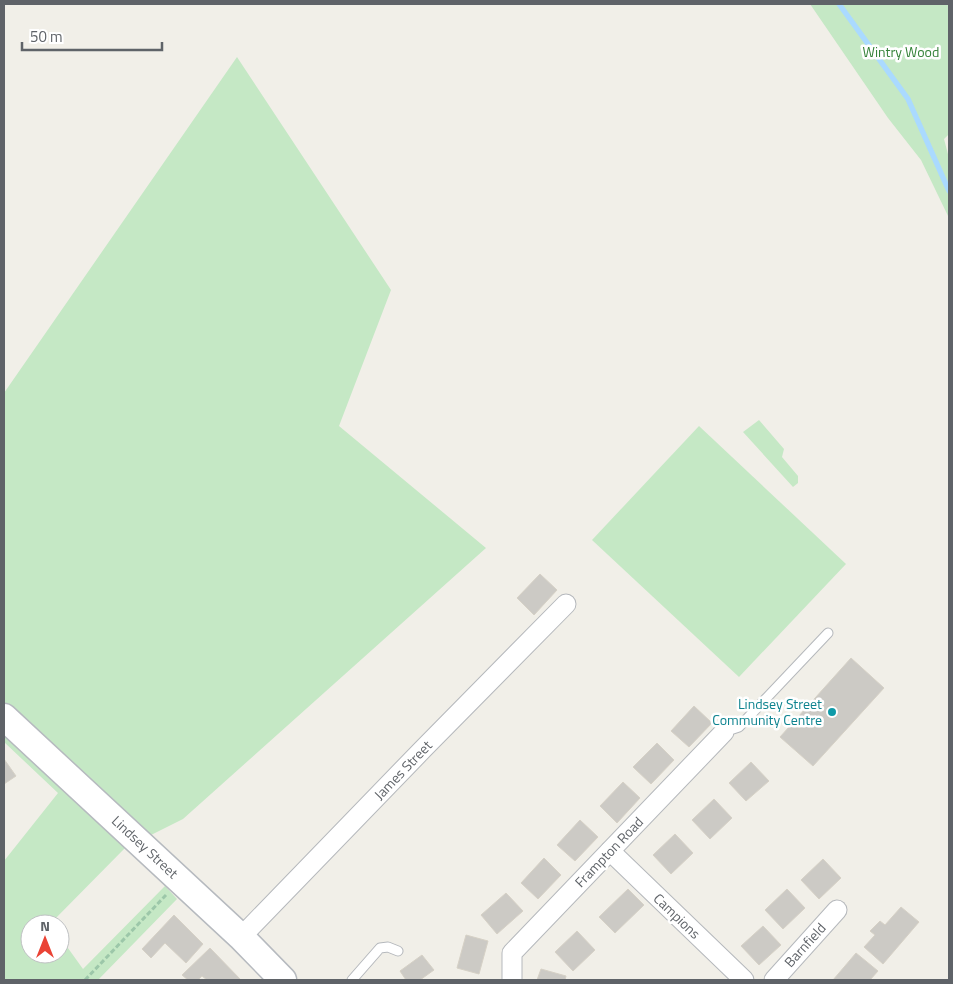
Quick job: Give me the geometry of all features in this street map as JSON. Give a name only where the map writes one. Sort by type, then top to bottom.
[{"type":"main road","name":"Lindsey Street","points":[[4,716],[241,937],[283,980]]},
{"type":"street","name":"James Street","points":[[241,937],[566,604]]},
{"type":"street","name":"Frampton Road","points":[[512,980],[512,953],[724,732]]},
{"type":"street","name":"Campions","points":[[610,851],[744,980]]},
{"type":"street","name":"Barnfield","points":[[774,980],[837,910]]},
{"type":"lane","points":[[724,732],[739,728],[828,633]]},
{"type":"lane","points":[[352,980],[380,948],[388,947],[398,951]]},
{"type":"path","points":[[84,980],[180,880]]},
{"type":"green space","name":"Wintry Wood","points":[[810,4],[949,4],[949,134],[944,139],[949,158],[949,218],[921,160],[888,118]]},
{"type":"green space","points":[[237,57],[391,290],[339,426],[486,548],[183,819],[125,848],[60,914],[20,914],[20,964],[70,964],[70,951],[83,969],[165,886],[177,899],[98,980],[4,980],[4,861],[58,793],[4,742],[4,393]]},
{"type":"green space","points":[[759,420],[784,449],[782,457],[798,476],[798,483],[793,487],[743,432]]},
{"type":"green space","points":[[699,426],[846,564],[739,677],[592,540]]},
{"type":"building","points":[[540,574],[557,590],[534,615],[517,598]]},
{"type":"building","name":"Lindsey Street Community Centre","points":[[851,658],[884,688],[813,766],[780,737]]},
{"type":"building","points":[[694,706],[712,723],[689,747],[671,731]]},
{"type":"building","points":[[657,743],[674,760],[651,784],[633,767]]},
{"type":"building","points":[[4,759],[16,776],[4,784]]},
{"type":"building","points":[[751,762],[769,781],[746,801],[729,783]]},
{"type":"building","points":[[623,782],[640,798],[617,823],[600,806]]},
{"type":"building","points":[[714,799],[732,818],[710,839],[692,820]]},
{"type":"building","points":[[580,820],[598,837],[575,861],[557,845]]},
{"type":"building","points":[[675,834],[693,853],[671,874],[653,855]]},
{"type":"building","points":[[544,858],[561,875],[538,899],[521,883]]},
{"type":"building","points":[[823,859],[841,878],[819,899],[801,880]]},
{"type":"building","points":[[628,889],[644,905],[615,933],[599,917]]},
{"type":"building","points":[[787,889],[805,908],[783,929],[765,910]]},
{"type":"building","points":[[506,893],[523,911],[497,934],[481,915]]},
{"type":"building","points":[[901,907],[919,922],[883,964],[864,947],[875,935],[870,931],[880,921],[885,925]]},
{"type":"building","points":[[174,915],[203,944],[186,963],[165,943],[151,958],[142,949]]},
{"type":"building","points":[[763,926],[781,945],[759,965],[741,946]]},
{"type":"building","points":[[577,931],[595,950],[573,971],[555,952]]},
{"type":"building","points":[[466,935],[488,941],[479,974],[457,968]]},
{"type":"building","points":[[210,948],[239,980],[207,980],[202,976],[198,980],[188,980],[182,975]]},
{"type":"building","points":[[856,953],[878,971],[870,980],[833,980]]},
{"type":"building","points":[[422,955],[434,970],[420,980],[406,980],[400,971]]},
{"type":"building","points":[[541,969],[566,976],[565,980],[537,980]]},
{"type":"waterway","points":[[839,4],[908,99],[949,191]]},
{"type":"place","name":"Lindsey Street Community Centre","points":[[832,712]]}]
